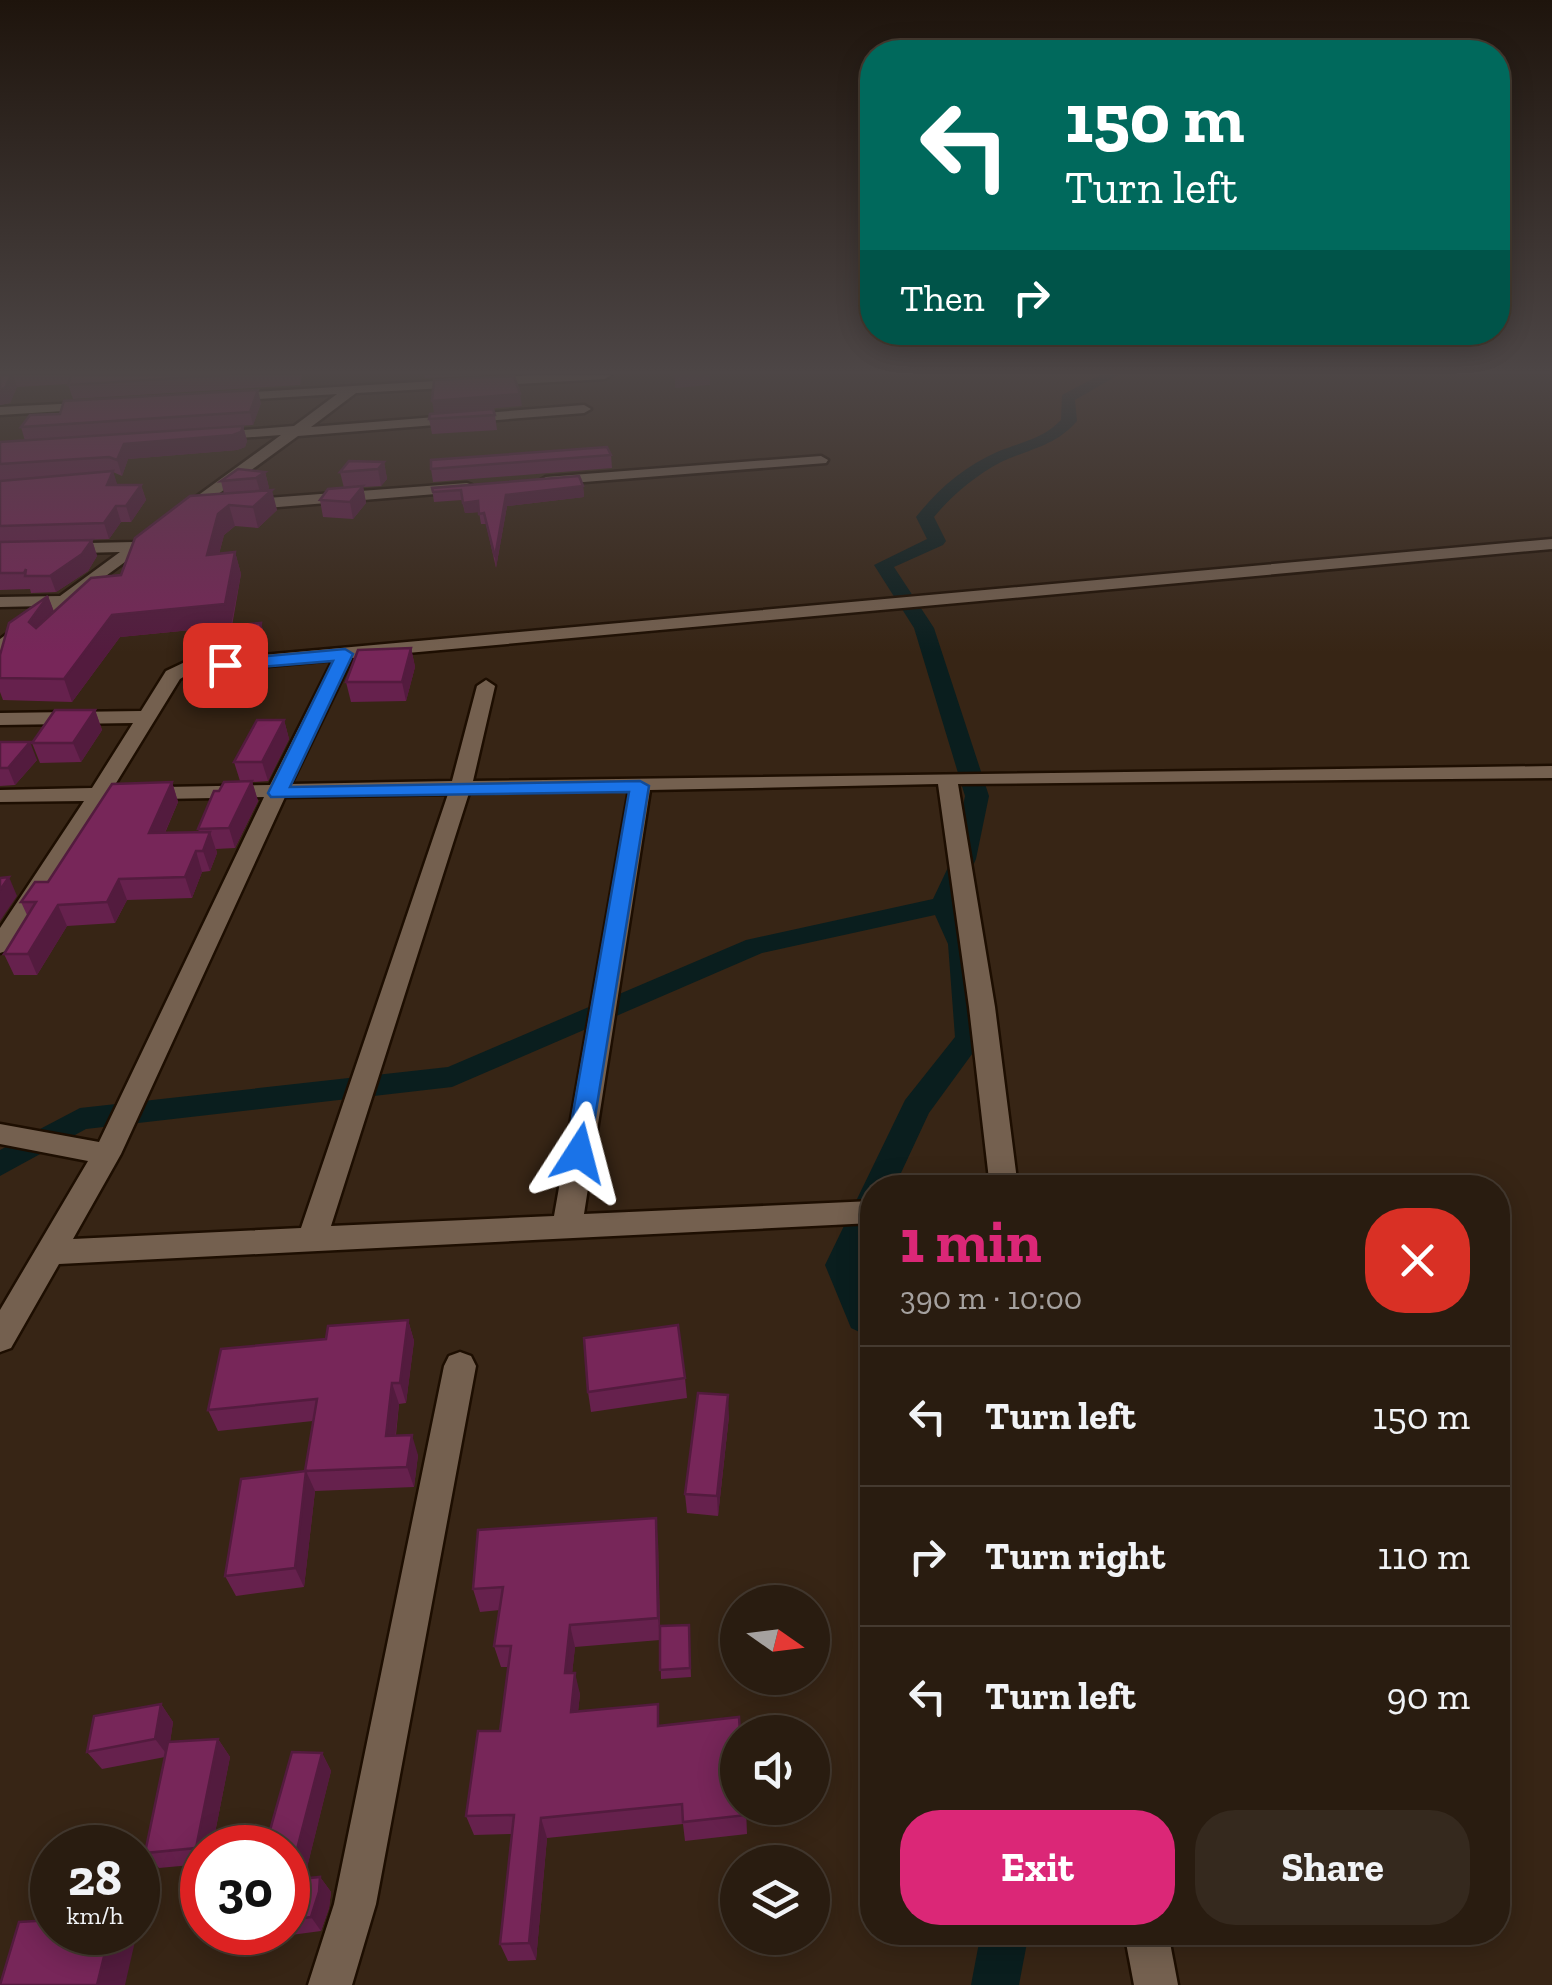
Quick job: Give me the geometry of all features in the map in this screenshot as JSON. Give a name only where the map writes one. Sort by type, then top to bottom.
[{"type":"street","points":[[0,648],[246,468]]},
{"type":"street","points":[[525,483],[722,468]]},
{"type":"street","points":[[190,509],[486,486]]},
{"type":"street","points":[[0,945],[42,885],[172,676],[185,668],[1552,544]]},
{"type":"street","points":[[0,550],[138,547]]},
{"type":"street","points":[[0,602],[62,602]]},
{"type":"street","points":[[0,1338],[107,1154],[218,910],[345,654]]},
{"type":"street","points":[[312,1239],[460,789],[486,686]]},
{"type":"street","points":[[0,719],[145,718]]},
{"type":"street","points":[[0,796],[947,778],[1552,772]]},
{"type":"street","points":[[947,778],[982,1007],[1002,1175]]},
{"type":"street","points":[[566,1227],[640,786]]},
{"type":"street","points":[[14,885],[42,885]]},
{"type":"street","points":[[0,1134],[107,1154]]},
{"type":"street","points":[[50,1252],[860,1213]]},
{"type":"street","points":[[330,1985],[354,1904],[460,1366]]},
{"type":"street","points":[[1148,1945],[1156,1985]]},
{"type":"building","points":[[344,468],[379,468],[378,469],[340,472]]},
{"type":"building","points":[[238,469],[265,472],[256,478],[221,481]]},
{"type":"building","points":[[113,471],[107,485],[141,485],[126,506],[116,506],[104,523],[0,526],[0,481]]},
{"type":"building","points":[[579,476],[583,486],[506,495],[495,557],[478,501],[463,503],[461,490],[433,492],[432,488]]},
{"type":"building","points":[[363,486],[350,502],[320,500],[328,489]]},
{"type":"building","points":[[272,490],[253,507],[229,505],[218,514],[207,555],[235,552],[225,604],[112,615],[64,679],[0,678],[0,655],[9,623],[48,596],[29,622],[36,628],[91,578],[121,575],[135,538],[190,496]]},
{"type":"building","points":[[92,540],[82,554],[50,576],[25,576],[26,569],[24,573],[0,573],[0,542]]},
{"type":"building","points":[[261,623],[259,633],[210,637],[212,627]]},
{"type":"building","points":[[411,648],[402,682],[346,682],[358,650]]},
{"type":"building","points":[[255,654],[252,664],[244,665],[240,681],[201,685],[207,659]]},
{"type":"building","points":[[55,710],[95,710],[73,743],[32,743]]},
{"type":"building","points":[[257,720],[284,720],[262,762],[234,762]]},
{"type":"building","points":[[0,742],[30,742],[8,768],[0,768]]},
{"type":"building","points":[[252,781],[229,828],[198,829],[214,791],[219,791],[224,782]]},
{"type":"building","points":[[172,782],[149,833],[210,832],[203,851],[196,851],[185,877],[119,879],[107,902],[58,905],[28,954],[4,954],[36,902],[21,902],[35,882],[48,882],[112,784]]},
{"type":"building","points":[[408,1320],[400,1383],[392,1383],[386,1436],[412,1435],[407,1467],[305,1471],[317,1399],[208,1410],[221,1349],[326,1339],[328,1326]]},
{"type":"building","points":[[678,1325],[685,1378],[588,1392],[584,1338]]},
{"type":"building","points":[[698,1393],[728,1395],[717,1496],[685,1494]]},
{"type":"building","points":[[306,1471],[295,1568],[225,1576],[241,1479]]},
{"type":"building","points":[[656,1518],[658,1618],[570,1625],[565,1673],[575,1673],[571,1712],[658,1704],[658,1726],[720,1719],[720,1818],[683,1822],[682,1804],[541,1818],[529,1943],[500,1944],[514,1815],[466,1816],[478,1731],[500,1731],[511,1646],[494,1646],[503,1587],[473,1589],[478,1530]]},
{"type":"building","points":[[689,1625],[690,1668],[660,1670],[660,1626]]},
{"type":"building","points":[[161,1704],[155,1739],[87,1752],[94,1716]]},
{"type":"building","points":[[218,1739],[201,1825],[180,1825],[180,1850],[160,1852],[160,1825],[151,1825],[168,1742]]},
{"type":"building","points":[[292,1752],[322,1753],[303,1825],[271,1825]]},
{"type":"building","points":[[320,1877],[319,1892],[311,1917],[310,1878]]},
{"type":"building","points":[[30,1921],[30,1955],[104,1955],[97,1985],[0,1985],[19,1922]]},
{"type":"waterway","points":[[943,905],[964,859],[977,796],[924,628],[883,565],[937,541],[925,517],[942,497],[981,468]]},
{"type":"waterway","points":[[0,1164],[80,1119],[452,1077],[755,946],[943,905]]},
{"type":"waterway","points":[[884,1175],[916,1108],[969,1039],[961,944],[943,905]]},
{"type":"waterway","points":[[860,1226],[842,1265],[860,1310]]},
{"type":"waterway","points":[[995,1985],[1003,1945]]},
{"type":"route","points":[[225,665],[345,654],[278,793],[640,786],[579,1153]]}]
